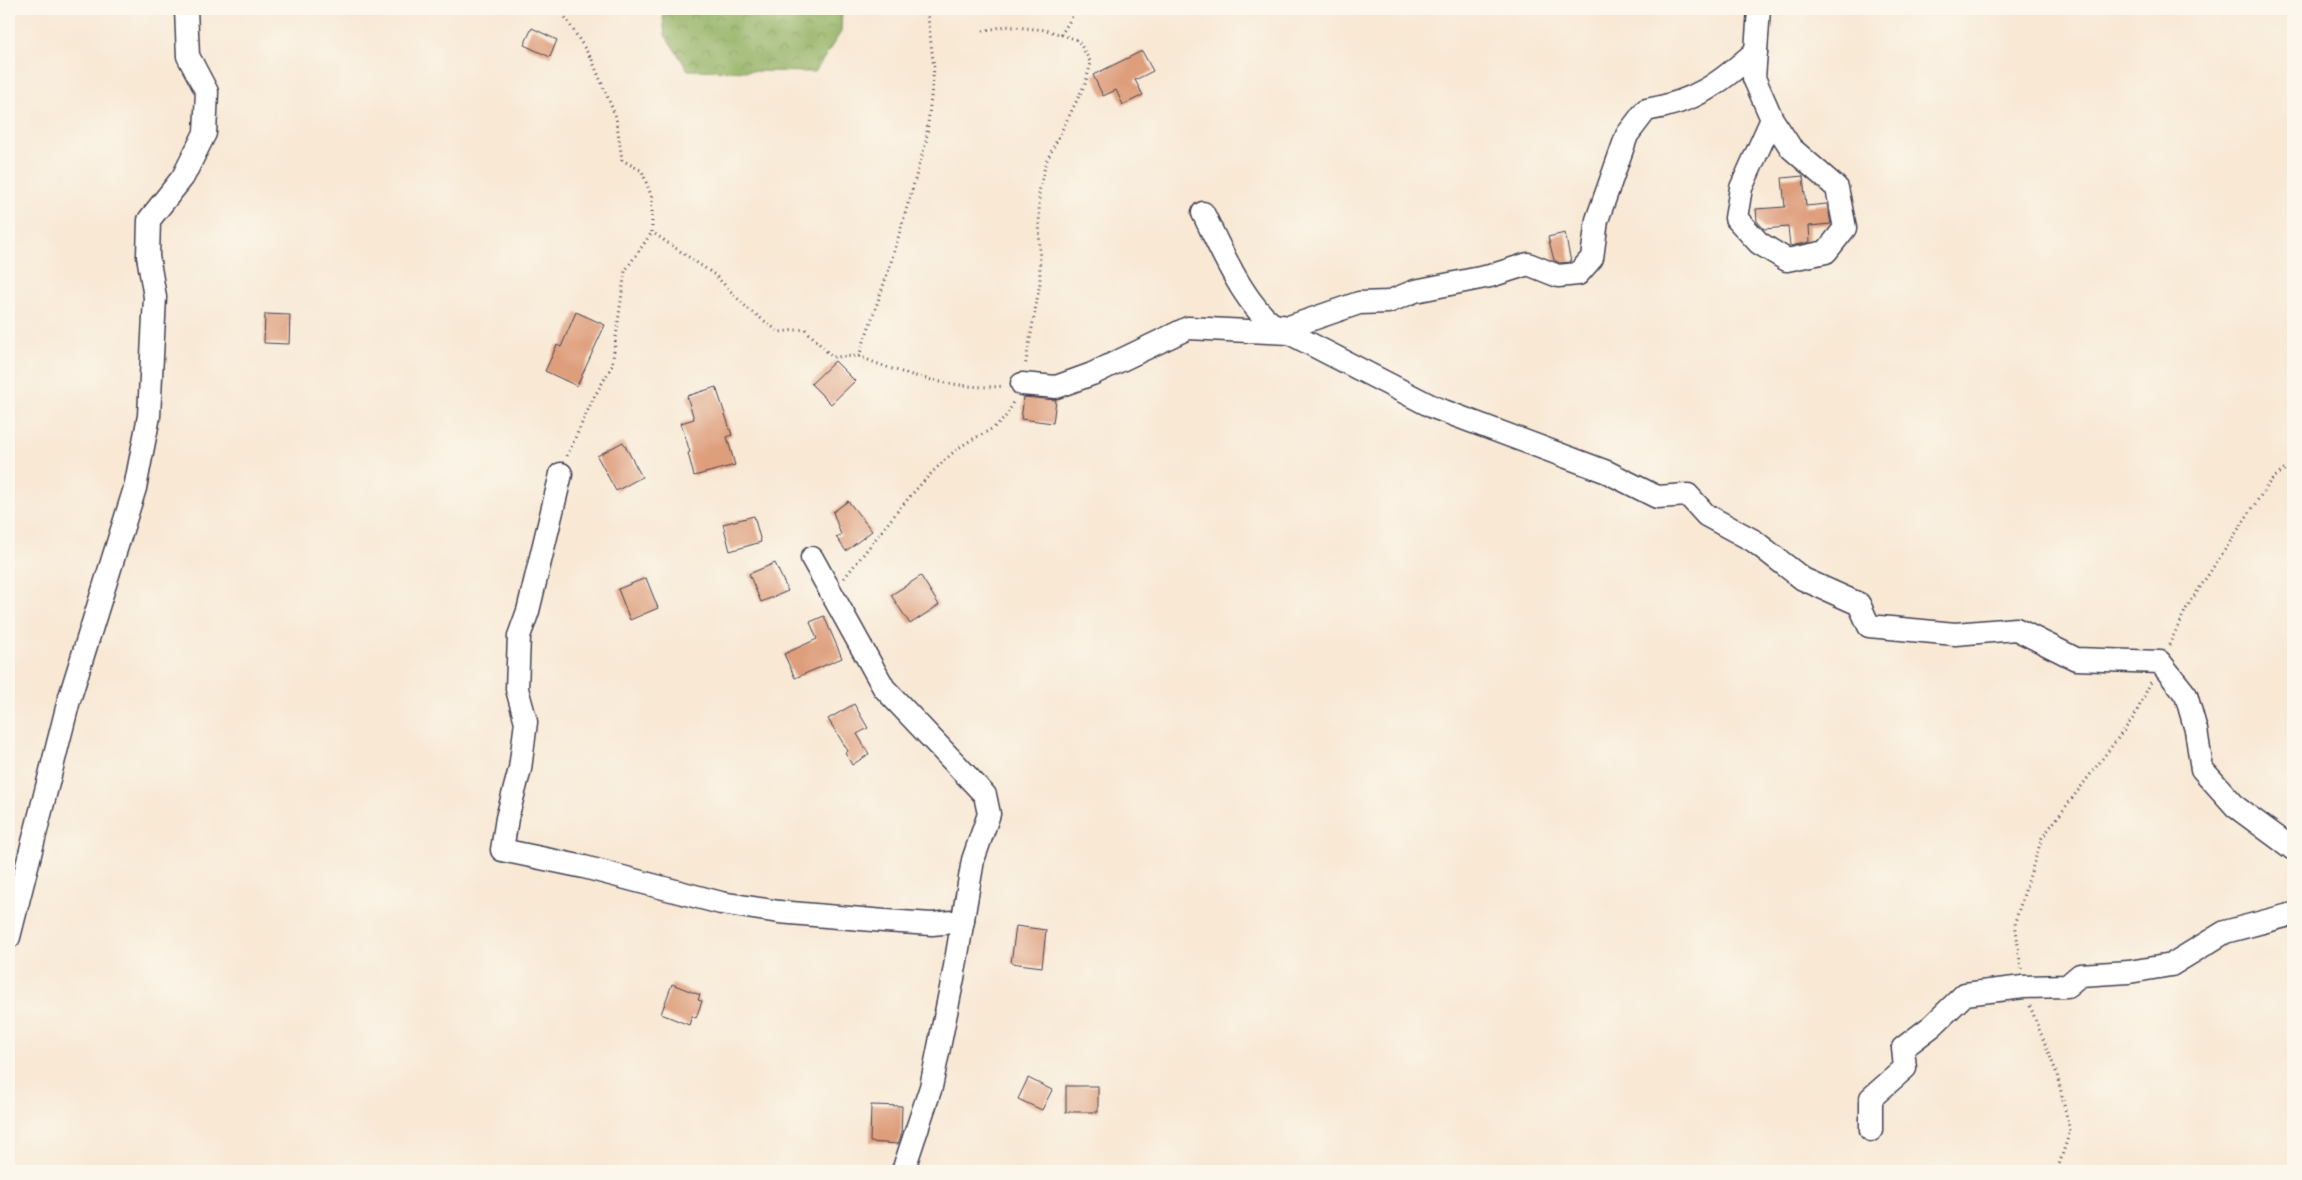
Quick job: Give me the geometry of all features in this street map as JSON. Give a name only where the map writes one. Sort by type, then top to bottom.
[{"type":"street","points":[[9,937],[68,700],[135,488],[149,416],[155,297],[148,256],[149,220],[183,177],[206,133],[207,92],[188,56],[186,9]]},
{"type":"street","points":[[1759,9],[1754,78],[1772,119],[1791,148],[1837,188],[1845,228],[1826,252],[1787,260],[1759,243],[1736,218],[1741,188],[1772,119]]},
{"type":"street","points":[[1022,384],[1056,387],[1092,374],[1188,328],[1280,329],[1359,304],[1388,302],[1415,291],[1490,276],[1528,264],[1558,276],[1578,274],[1592,258],[1597,220],[1627,135],[1646,110],[1674,105],[1711,88],[1756,51]]},
{"type":"street","points":[[1203,213],[1224,259],[1280,329],[1433,407],[1607,472],[1657,497],[1688,495],[1706,514],[1754,541],[1803,579],[1859,604],[1869,626],[1955,634],[2016,629],[2076,659],[2160,662],[2186,695],[2196,730],[2202,768],[2236,807],[2293,849]]},
{"type":"street","points":[[561,474],[528,611],[519,636],[517,689],[526,722],[520,769],[507,818],[502,850],[584,867],[721,903],[779,912],[932,924],[963,921]]},
{"type":"street","points":[[812,558],[884,688],[985,795],[989,814],[973,860],[931,1086],[903,1171]]},
{"type":"street","points":[[1871,1130],[1871,1098],[1905,1068],[1903,1048],[1932,1026],[1965,994],[2023,987],[2066,986],[2080,975],[2129,972],[2171,965],[2225,932],[2293,914]]},
{"type":"street","points":[[911,1147],[919,1165],[917,1171]]},
{"type":"path","points":[[560,9],[592,60],[616,117],[622,160],[642,171],[652,198],[652,232],[626,271],[612,366],[572,442],[561,474]]},
{"type":"path","points":[[859,356],[889,269],[926,142],[934,69],[927,9]]},
{"type":"path","points":[[1060,35],[1077,9]]},
{"type":"path","points":[[831,593],[898,508],[926,478],[957,449],[988,432],[1010,414],[1022,384],[1040,283],[1039,192],[1046,162],[1085,84],[1091,63],[1078,40],[1046,30],[1006,26],[983,31]]},
{"type":"path","points":[[652,232],[715,275],[747,308],[779,332],[805,329],[832,357],[859,356],[887,369],[944,382],[994,387],[1022,384]]},
{"type":"path","points":[[2056,1171],[2070,1131],[2057,1074],[2023,987],[2015,922],[2042,838],[2134,717],[2187,607],[2270,480],[2293,463]]},
{"type":"green space","points":[[662,9],[842,9],[841,32],[815,72],[688,70],[665,35]]},
{"type":"building","points":[[532,28],[557,40],[550,57],[524,45]]},
{"type":"building","points":[[1142,51],[1153,71],[1135,80],[1143,95],[1123,105],[1116,90],[1103,96],[1093,75]]},
{"type":"building","points":[[1803,176],[1806,206],[1827,204],[1831,224],[1809,226],[1810,242],[1790,246],[1788,227],[1764,229],[1757,221],[1756,209],[1785,207],[1782,178]]},
{"type":"building","points":[[1565,233],[1571,262],[1560,263],[1554,260],[1548,237]]},
{"type":"building","points":[[576,312],[605,325],[577,386],[545,371],[557,345],[561,347]]},
{"type":"building","points":[[265,314],[290,315],[289,344],[264,343]]},
{"type":"building","points":[[835,361],[855,381],[831,404],[811,384]]},
{"type":"building","points":[[716,387],[732,435],[727,437],[735,465],[694,476],[688,453],[690,452],[681,423],[694,419],[687,396]]},
{"type":"building","points":[[1024,397],[1056,400],[1053,423],[1021,419]]},
{"type":"building","points":[[623,442],[642,477],[616,491],[597,456]]},
{"type":"building","points":[[848,501],[872,531],[846,551],[836,537],[841,535],[833,512]]},
{"type":"building","points":[[754,516],[761,542],[730,551],[723,524]]},
{"type":"building","points":[[775,563],[788,591],[761,602],[749,574]]},
{"type":"building","points":[[921,576],[939,605],[910,624],[891,595]]},
{"type":"building","points":[[646,578],[658,608],[630,620],[618,589]]},
{"type":"building","points":[[824,616],[842,658],[795,678],[784,654],[817,639],[810,622]]},
{"type":"building","points":[[854,704],[868,728],[857,734],[869,754],[852,765],[845,753],[848,751],[828,719]]},
{"type":"building","points":[[1016,926],[1046,930],[1042,967],[1011,963]]},
{"type":"building","points":[[672,984],[700,995],[698,1000],[702,1001],[696,1018],[692,1016],[689,1025],[661,1014]]},
{"type":"building","points":[[1028,1078],[1052,1090],[1042,1110],[1018,1099]]},
{"type":"building","points":[[1066,1086],[1098,1086],[1098,1112],[1066,1112]]},
{"type":"building","points":[[871,1105],[902,1106],[901,1136],[898,1144],[870,1142]]}]
